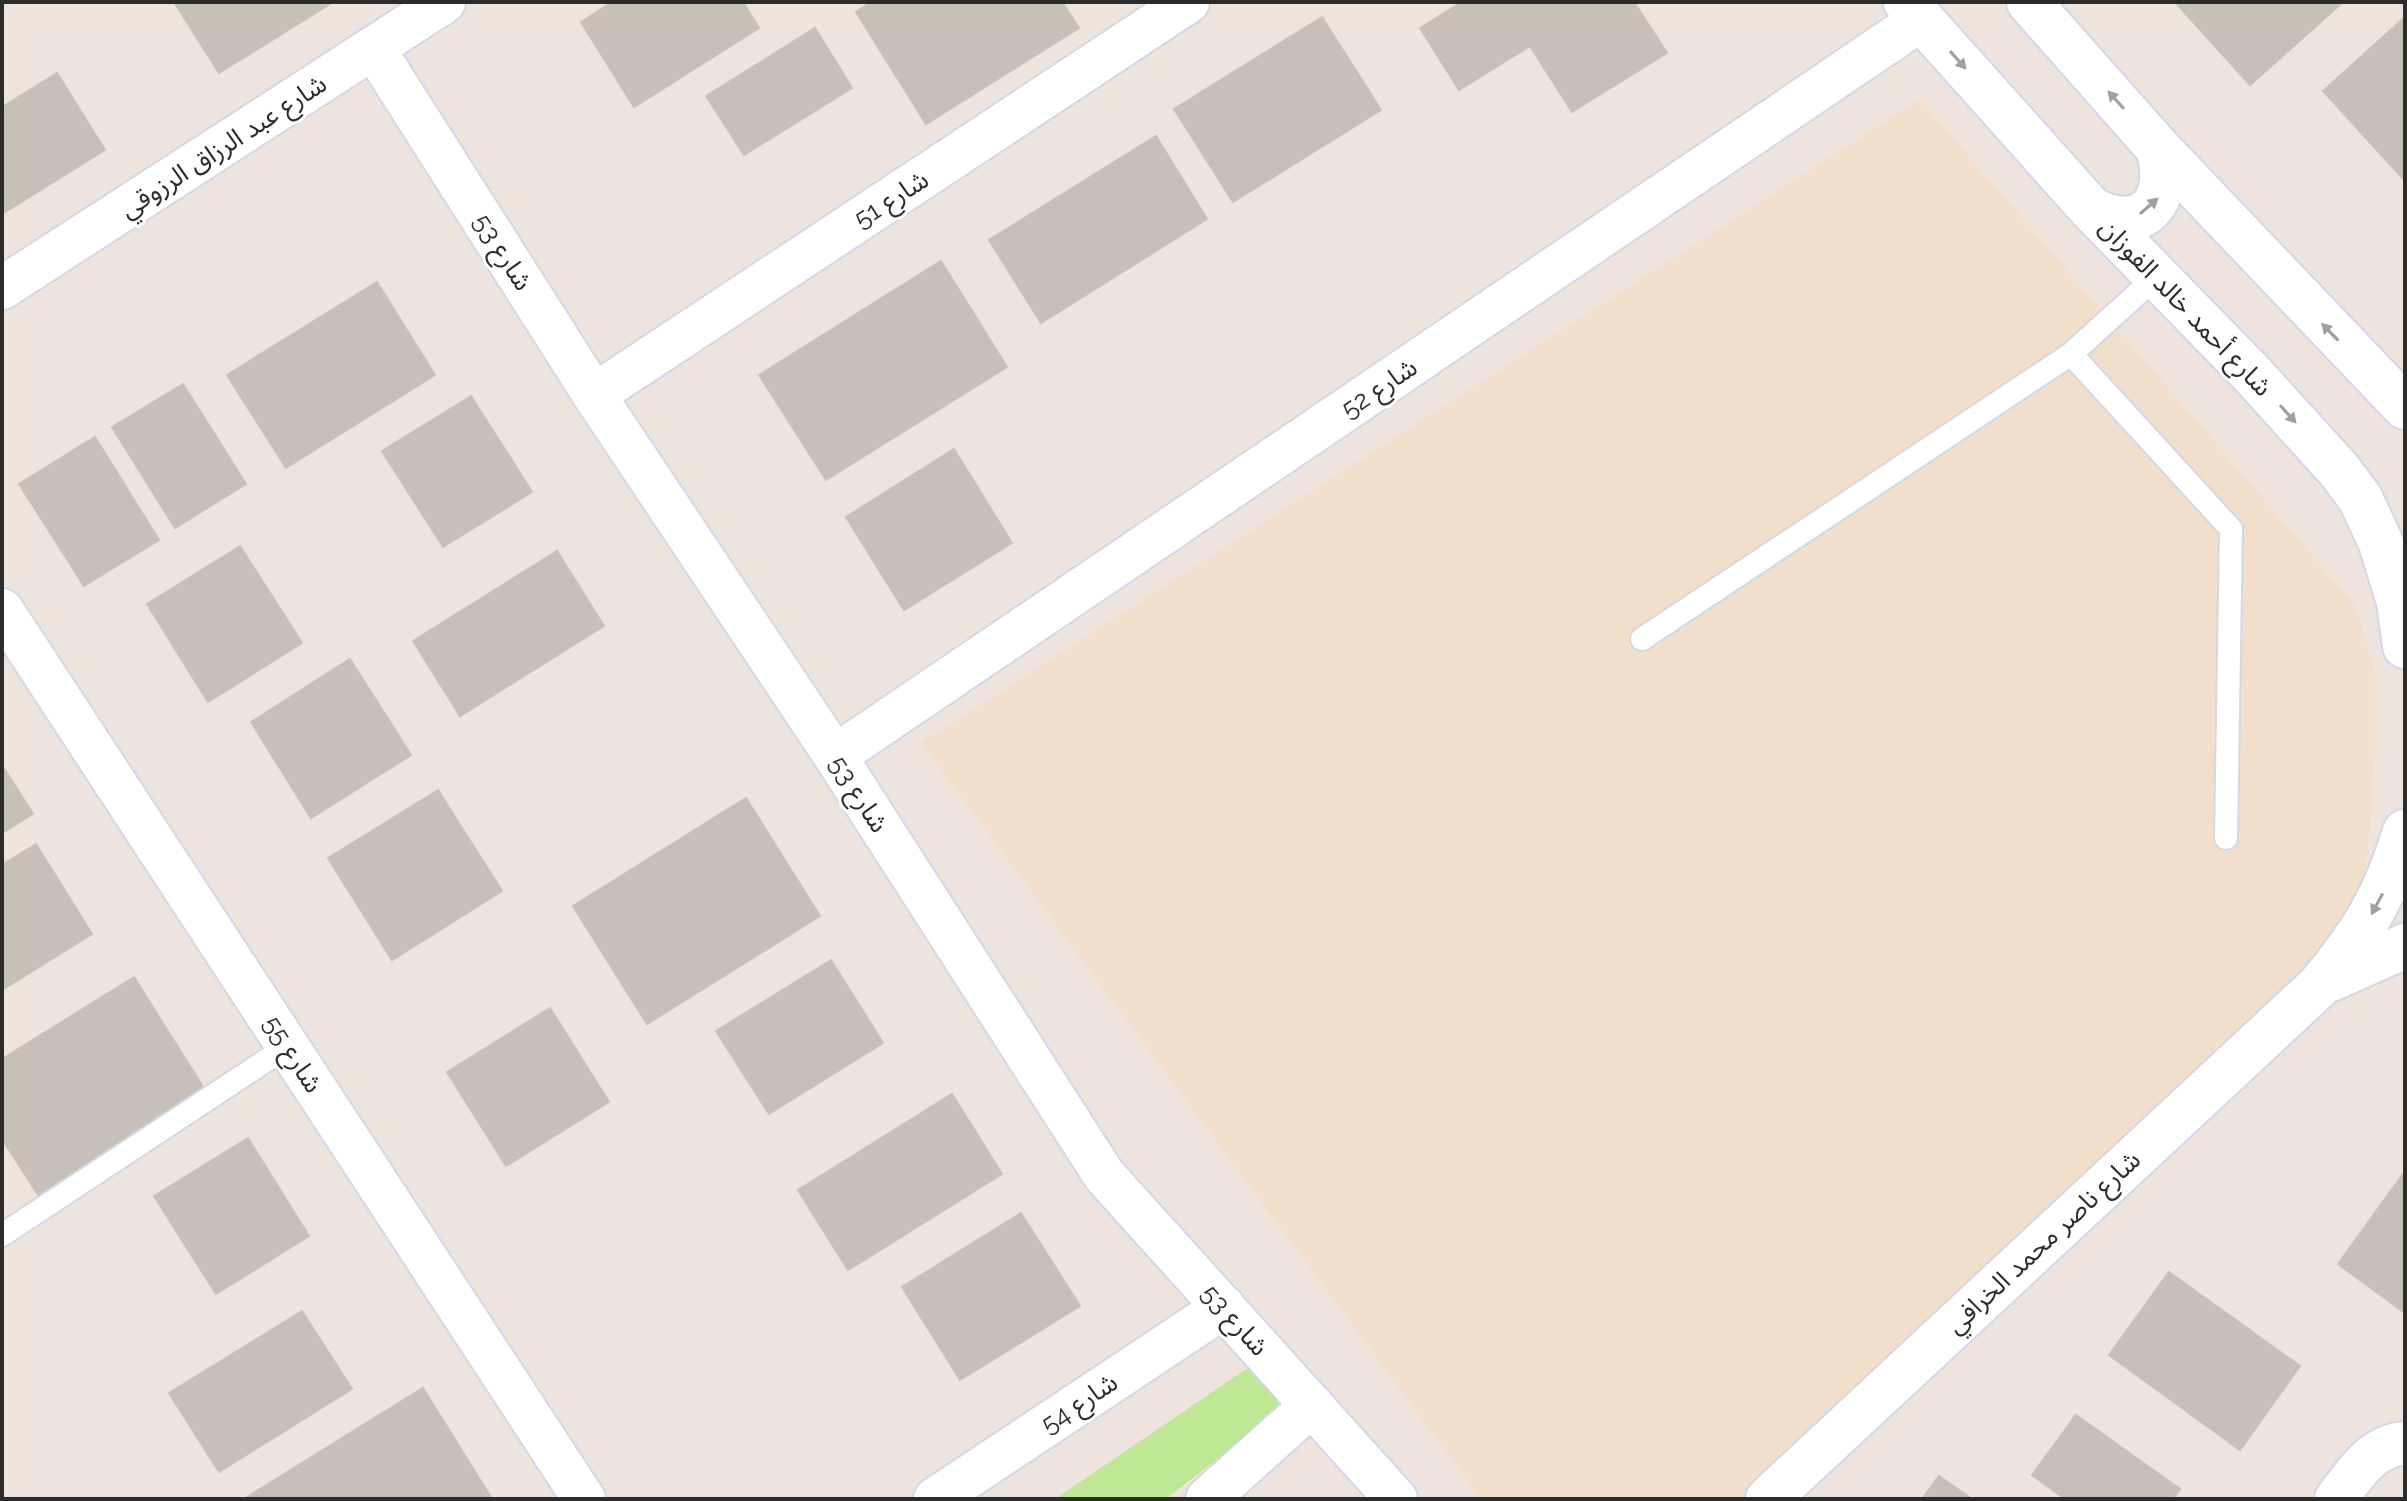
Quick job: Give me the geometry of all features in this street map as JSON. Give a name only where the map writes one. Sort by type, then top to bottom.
[{"type":"main road","points":[[2029,2],[2158,148],[2405,407]]},
{"type":"main road","name":"شارع أحمد خالد الفوزان","points":[[1914,10],[2091,209],[2251,373],[2339,470],[2360,498],[2381,543],[2399,602],[2405,646]]},
{"type":"main road","points":[[2091,209],[2108,218],[2125,220],[2142,214],[2157,201],[2163,189],[2165,171],[2158,148]]},
{"type":"main road","name":"شارع ناصر محمد الخرافي","points":[[1768,1499],[2319,986],[2360,936],[2391,878],[2405,832]]},
{"type":"main road","name":"شارع ناصر محمد الخرافي","points":[[2319,986],[2405,946]]},
{"type":"street","name":"شارع عبد الرزاق الرزوقي","points":[[2,288],[444,2]]},
{"type":"street","name":"شارع 51","points":[[594,395],[1188,2]]},
{"type":"street","name":"شارع 52","points":[[835,756],[1914,10]]},
{"type":"street","name":"شارع 53","points":[[374,49],[594,395],[835,756],[1104,1175],[1396,1499]]},
{"type":"street","name":"شارع 55","points":[[2,610],[584,1499]]},
{"type":"street","name":"شارع 54","points":[[935,1499],[1224,1307]]},
{"type":"street","points":[[1207,1499],[1312,1405]]},
{"type":"street","points":[[2336,1499],[2373,1453],[2390,1444],[2405,1443]]},
{"type":"lane","points":[[1642,639],[2071,354],[2157,276]]},
{"type":"lane","points":[[2071,354],[2231,529],[2226,838]]},
{"type":"lane","points":[[2,1235],[288,1046]]},
{"type":"shaded area","points":[[1920,99],[2355,605],[2375,671],[2375,756],[2368,848],[2355,927],[1743,1499],[1481,1499],[921,743]]},
{"type":"green space","points":[[1258,1361],[1291,1401],[1166,1499],[1055,1499]]},
{"type":"building","points":[[174,2],[333,2],[219,73]]},
{"type":"building","points":[[612,2],[743,2],[759,28],[634,107],[581,22]]},
{"type":"building","points":[[871,2],[1062,2],[1079,28],[926,124],[856,12]]},
{"type":"building","points":[[1462,2],[1634,2],[1667,53],[1572,112],[1530,46],[1459,90],[1420,28]]},
{"type":"building","points":[[2175,2],[2343,2],[2250,85]]},
{"type":"building","points":[[1322,17],[1381,110],[1233,202],[1174,109]]},
{"type":"building","points":[[2405,17],[2405,181],[2323,91]]},
{"type":"building","points":[[815,28],[852,88],[744,155],[706,96]]},
{"type":"building","points":[[57,73],[105,150],[2,214],[2,107]]},
{"type":"building","points":[[1156,136],[1207,219],[1041,323],[989,240]]},
{"type":"building","points":[[941,261],[1007,367],[826,480],[759,375]]},
{"type":"building","points":[[377,282],[435,375],[286,468],[227,375]]},
{"type":"building","points":[[183,384],[246,484],[175,528],[112,427]]},
{"type":"building","points":[[471,396],[532,492],[443,547],[382,451]]},
{"type":"building","points":[[95,437],[159,540],[84,586],[19,484]]},
{"type":"building","points":[[954,449],[1012,543],[904,610],[846,517]]},
{"type":"building","points":[[240,546],[302,643],[208,702],[147,604]]},
{"type":"building","points":[[557,551],[604,626],[460,716],[413,641]]},
{"type":"building","points":[[350,659],[411,755],[311,818],[251,722]]},
{"type":"building","points":[[2,765],[33,814],[2,833]]},
{"type":"building","points":[[438,790],[502,891],[392,960],[328,858]]},
{"type":"building","points":[[746,798],[820,916],[647,1024],[573,906]]},
{"type":"building","points":[[36,844],[92,934],[2,990],[2,865]]},
{"type":"building","points":[[831,960],[883,1043],[769,1114],[716,1031]]},
{"type":"building","points":[[134,977],[205,1090],[38,1195],[2,1139],[2,1059]]},
{"type":"building","points":[[550,1008],[609,1102],[506,1166],[447,1072]]},
{"type":"building","points":[[952,1094],[1002,1174],[848,1270],[798,1190]]},
{"type":"building","points":[[248,1138],[309,1236],[216,1294],[154,1196]]},
{"type":"building","points":[[2405,1171],[2405,1313],[2338,1264]]},
{"type":"building","points":[[1021,1213],[1080,1306],[960,1380],[902,1287]]},
{"type":"building","points":[[2169,1272],[2300,1366],[2240,1450],[2109,1355]]},
{"type":"building","points":[[302,1311],[352,1389],[219,1472],[169,1393]]},
{"type":"building","points":[[423,1388],[492,1499],[244,1499]]},
{"type":"building","points":[[2076,1415],[2180,1489],[2173,1499],[2065,1499],[2032,1475]]},
{"type":"building","points":[[1939,1476],[1972,1499],[1922,1499]]}]
